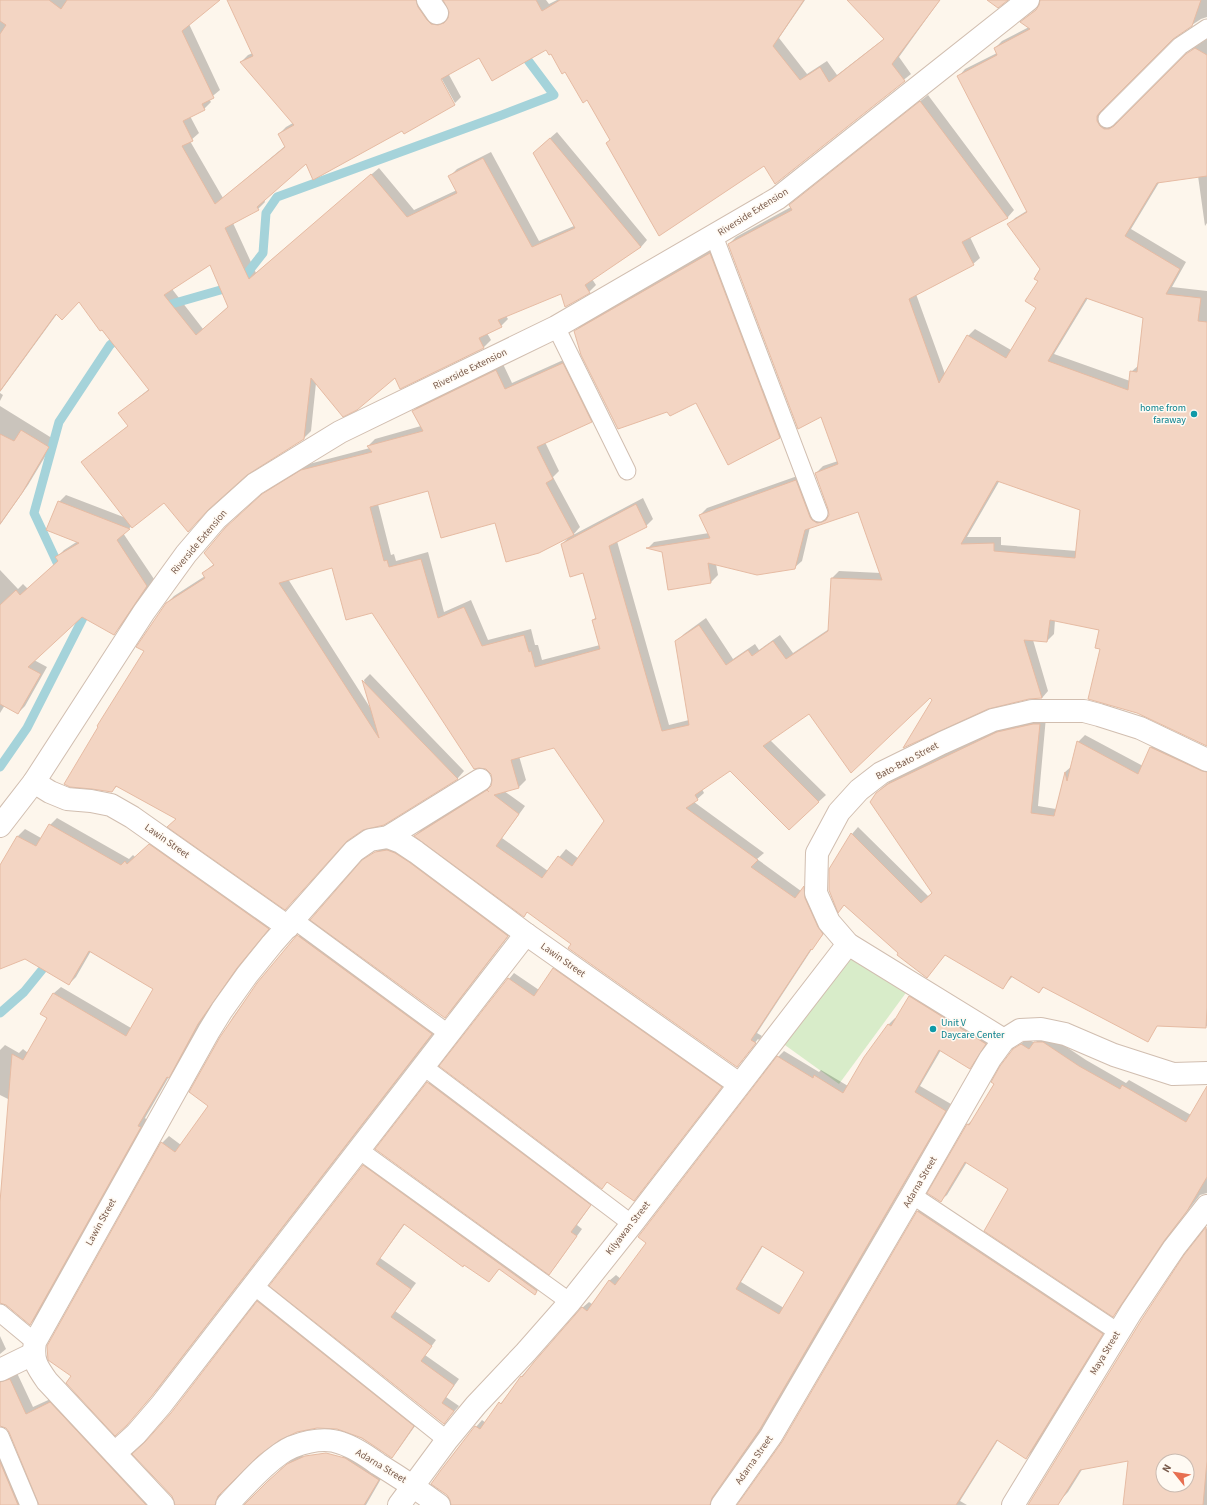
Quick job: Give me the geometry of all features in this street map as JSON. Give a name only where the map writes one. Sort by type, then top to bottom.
[{"type":"street","name":"Riverside Extension","points":[[0,826],[34,782],[144,612],[186,554],[216,519],[255,484],[340,432],[556,327],[778,198],[1028,0]]},
{"type":"street","name":"Bato-Bato Street","points":[[1004,1040],[848,944],[829,922],[816,893],[817,853],[839,812],[859,790],[881,773],[993,720],[1032,711],[1084,711],[1140,728],[1207,760]]},
{"type":"street","name":"Lawin Street","points":[[34,1348],[209,1031],[247,975],[354,852],[370,840],[388,837],[480,780]]},
{"type":"street","name":"Lawin Street","points":[[34,782],[50,792],[67,799],[91,800],[111,805],[132,816],[291,923]]},
{"type":"street","name":"Lawin Street","points":[[388,837],[401,842],[416,852],[526,934],[739,1084]]},
{"type":"street","points":[[115,1453],[136,1434],[161,1405],[526,934]]},
{"type":"street","name":"Kilyawan Street","points":[[399,1505],[447,1440],[476,1405],[526,1352],[570,1302],[848,944]]},
{"type":"street","name":"Adarna Street","points":[[722,1505],[771,1436],[990,1059],[1004,1040],[1020,1030],[1041,1029],[1065,1034],[1114,1055],[1173,1074],[1207,1073]]},
{"type":"street","name":"Maya Street","points":[[1013,1505],[1118,1332],[1174,1248],[1207,1206]]},
{"type":"street","points":[[0,1370],[34,1348],[36,1366],[47,1381],[163,1505]]},
{"type":"street","name":"Adarna Street","points":[[228,1505],[262,1468],[281,1453],[299,1444],[318,1440],[340,1442],[362,1453],[413,1485],[439,1505]]},
{"type":"lane","points":[[1108,119],[1180,46],[1207,28]]},
{"type":"lane","points":[[714,236],[819,513]]},
{"type":"lane","points":[[556,327],[627,470]]},
{"type":"lane","points":[[291,923],[449,1034]]},
{"type":"lane","points":[[424,1066],[632,1224]]},
{"type":"lane","points":[[359,1150],[570,1302]]},
{"type":"lane","points":[[912,1195],[1118,1332]]},
{"type":"lane","points":[[254,1286],[447,1440]]},
{"type":"lane","points":[[0,1313],[34,1348]]},
{"type":"lane","points":[[0,1436],[29,1505]]},
{"type":"green space","points":[[846,945],[908,990],[839,1084],[778,1040]]},
{"type":"building","points":[[0,0],[49,0],[61,9],[67,0],[220,0],[182,31],[214,98],[202,104],[205,110],[183,121],[193,141],[182,146],[215,204],[285,147],[278,134],[294,125],[240,62],[253,56],[227,0],[416,0],[418,7],[427,20],[431,24],[438,25],[444,23],[448,18],[449,12],[443,0],[536,0],[542,11],[560,0],[804,0],[773,46],[800,80],[820,67],[829,82],[884,39],[847,0],[940,0],[892,64],[905,81],[775,184],[764,166],[659,236],[606,143],[610,140],[587,100],[583,103],[565,72],[562,74],[551,54],[549,55],[546,50],[492,81],[479,58],[441,79],[455,105],[404,134],[402,131],[313,180],[306,164],[257,207],[259,210],[225,228],[249,279],[371,174],[407,217],[457,193],[448,176],[483,158],[532,247],[575,228],[533,153],[550,138],[641,247],[585,285],[590,293],[565,307],[561,294],[498,320],[502,327],[479,338],[484,348],[400,389],[395,378],[357,410],[343,417],[311,378],[304,439],[247,475],[208,510],[188,532],[164,503],[132,528],[81,462],[128,426],[118,413],[149,390],[102,330],[100,331],[79,302],[62,320],[56,314],[0,391],[0,34],[6,25],[0,21]],"holes":[[[210,265],[228,307],[196,335],[164,295]]]},
{"type":"building","points":[[987,0],[1008,0],[998,8]]},
{"type":"building","points":[[1040,0],[1201,0],[1192,26],[1173,39],[1100,112],[1097,116],[1097,121],[1104,129],[1109,129],[1114,126],[1186,54],[1195,48],[1207,55],[1207,176],[1157,183],[1125,236],[1180,269],[1166,294],[1201,298],[1198,321],[1207,322],[1207,746],[1137,713],[1088,699],[1100,649],[1095,648],[1099,630],[1050,620],[1047,642],[1024,640],[1042,698],[1029,699],[988,709],[903,748],[932,700],[930,698],[851,773],[809,714],[763,746],[819,802],[789,830],[730,771],[695,795],[698,800],[686,808],[758,860],[751,867],[795,898],[804,886],[805,898],[818,927],[823,934],[812,950],[811,949],[751,1040],[756,1043],[737,1067],[568,948],[571,944],[527,912],[524,917],[414,836],[487,790],[491,786],[491,774],[486,769],[474,769],[372,613],[346,620],[332,568],[279,583],[379,738],[362,680],[458,779],[384,825],[363,830],[347,841],[285,910],[167,827],[176,819],[116,786],[112,792],[70,787],[64,784],[98,727],[97,726],[144,651],[136,647],[166,603],[205,578],[202,573],[214,565],[204,553],[225,528],[262,494],[301,470],[372,452],[367,446],[423,431],[412,411],[496,370],[505,389],[563,363],[592,422],[537,447],[553,479],[546,483],[574,535],[539,553],[506,562],[495,523],[441,538],[428,491],[370,507],[384,561],[387,560],[389,567],[421,559],[438,618],[464,607],[482,646],[524,635],[529,652],[531,651],[535,667],[600,649],[592,620],[596,619],[583,573],[570,577],[561,544],[636,504],[647,527],[609,546],[662,731],[689,725],[675,641],[699,625],[726,665],[748,650],[752,656],[773,641],[786,659],[828,631],[831,578],[882,580],[858,512],[805,530],[795,569],[757,575],[708,563],[711,583],[668,590],[662,552],[646,548],[710,538],[699,515],[796,480],[812,520],[817,523],[822,522],[826,520],[829,515],[815,473],[838,464],[821,417],[798,429],[728,244],[792,210],[789,205],[920,101],[1008,218],[962,242],[974,265],[909,299],[939,383],[967,335],[1006,358],[1036,308],[1025,301],[1038,281],[1034,279],[1040,269],[1007,224],[1027,212],[957,76],[997,55],[994,48],[1030,29],[1020,22],[1036,10]],"holes":[[[1086,298],[1143,318],[1137,372],[1130,371],[1128,390],[1048,361]],[[997,481],[1080,510],[1075,558],[994,551],[994,543],[961,544]],[[554,748],[604,821],[572,866],[558,856],[542,878],[496,846],[519,814],[494,795],[519,788],[511,760]]]},
{"type":"building","points":[[710,253],[780,438],[728,465],[696,403],[670,416],[667,412],[618,429],[581,355],[574,331]]},
{"type":"building","points":[[21,430],[49,447],[22,493],[0,524],[0,434],[14,441]]},
{"type":"building","points":[[58,501],[130,529],[117,540],[147,586],[114,635],[82,617],[28,667],[41,674],[18,714],[0,704],[0,605],[16,590],[20,595],[58,561],[55,557],[79,543],[46,530]]},
{"type":"building","points":[[1033,724],[1040,724],[1031,813],[1054,816],[1065,772],[1067,781],[1077,741],[1138,774],[1150,747],[1207,772],[1206,1028],[1157,1026],[1148,1042],[1043,987],[1039,993],[1011,976],[1003,989],[945,955],[927,978],[897,955],[898,953],[844,905],[838,913],[829,890],[829,869],[851,833],[921,903],[932,893],[870,802],[876,793],[888,784],[997,732]]},
{"type":"building","points":[[49,824],[121,865],[125,861],[127,864],[149,844],[269,929],[237,968],[198,1024],[169,1078],[167,1077],[138,1126],[141,1127],[30,1325],[6,1305],[0,1303],[0,1202],[12,1054],[23,1060],[47,1018],[40,1014],[53,993],[126,1036],[153,989],[89,951],[69,985],[25,959],[0,969],[0,865],[17,836],[36,846]]},
{"type":"building","points":[[387,850],[409,862],[508,936],[445,1018],[310,920],[362,860],[375,852]]},
{"type":"building","points":[[297,935],[432,1034],[151,1397],[127,1425],[115,1436],[66,1383],[71,1376],[48,1360],[47,1346],[161,1142],[175,1152],[208,1106],[189,1092],[220,1037],[257,983]]},
{"type":"building","points":[[553,968],[722,1087],[634,1201],[607,1182],[602,1189],[439,1066],[508,978],[534,996]]},
{"type":"building","points":[[909,996],[986,1044],[970,1069],[939,1050],[915,1092],[946,1111],[760,1429],[712,1498],[710,1505],[451,1505],[447,1495],[431,1484],[441,1470],[475,1426],[480,1429],[499,1402],[501,1404],[521,1376],[522,1377],[582,1307],[587,1311],[609,1280],[615,1285],[646,1243],[638,1237],[777,1056],[813,1078],[814,1075],[843,1093],[864,1057],[888,1024],[891,1026]],"holes":[[[762,1246],[804,1272],[779,1314],[736,1289]]]},
{"type":"building","points":[[1034,1042],[1043,1042],[1079,1066],[1120,1089],[1122,1085],[1186,1122],[1207,1086],[1207,1177],[1187,1211],[1164,1241],[1113,1317],[984,1231],[1008,1189],[965,1162],[941,1202],[927,1193],[967,1124],[969,1125],[994,1084],[991,1082],[1000,1066],[1013,1049],[1021,1044],[1029,1049]]},
{"type":"building","points":[[427,1082],[591,1205],[571,1232],[577,1236],[549,1275],[375,1149]]},
{"type":"building","points":[[363,1165],[537,1291],[535,1295],[499,1269],[489,1282],[464,1265],[463,1267],[404,1224],[376,1264],[411,1289],[391,1317],[432,1346],[421,1361],[454,1385],[442,1403],[454,1411],[444,1424],[269,1286]]},
{"type":"building","points":[[917,1211],[1103,1334],[1026,1459],[997,1440],[956,1505],[737,1505],[782,1442]]},
{"type":"building","points":[[1206,1227],[1207,1461],[1203,1505],[1123,1505],[1128,1461],[1080,1470],[1058,1505],[1028,1505],[1142,1319],[1184,1255]]},
{"type":"building","points":[[257,1301],[414,1426],[392,1458],[362,1438],[337,1429],[317,1428],[297,1432],[280,1440],[258,1456],[218,1496],[215,1505],[175,1505],[172,1496],[132,1454],[171,1413]]},
{"type":"building","points":[[10,1379],[26,1414],[50,1402],[146,1505],[39,1505],[9,1432],[6,1428],[0,1426],[0,1382]]},
{"type":"building","points":[[326,1453],[345,1458],[379,1480],[364,1505],[244,1505],[287,1464],[305,1456]]},
{"type":"building","points":[[0,1462],[18,1505],[0,1505]]},
{"type":"waterway","points":[[161,307],[238,285],[263,253],[266,213],[277,197],[554,95],[521,51]]},
{"type":"waterway","points":[[62,573],[34,513],[59,422],[110,345],[121,336]]},
{"type":"waterway","points":[[0,767],[27,728],[83,618],[77,606]]},
{"type":"waterway","points":[[0,1013],[24,992],[50,960]]},
{"type":"place","name":"home from faraway","points":[[1194,414]]},
{"type":"place","name":"Unit V Daycare Center","points":[[933,1029]]}]
